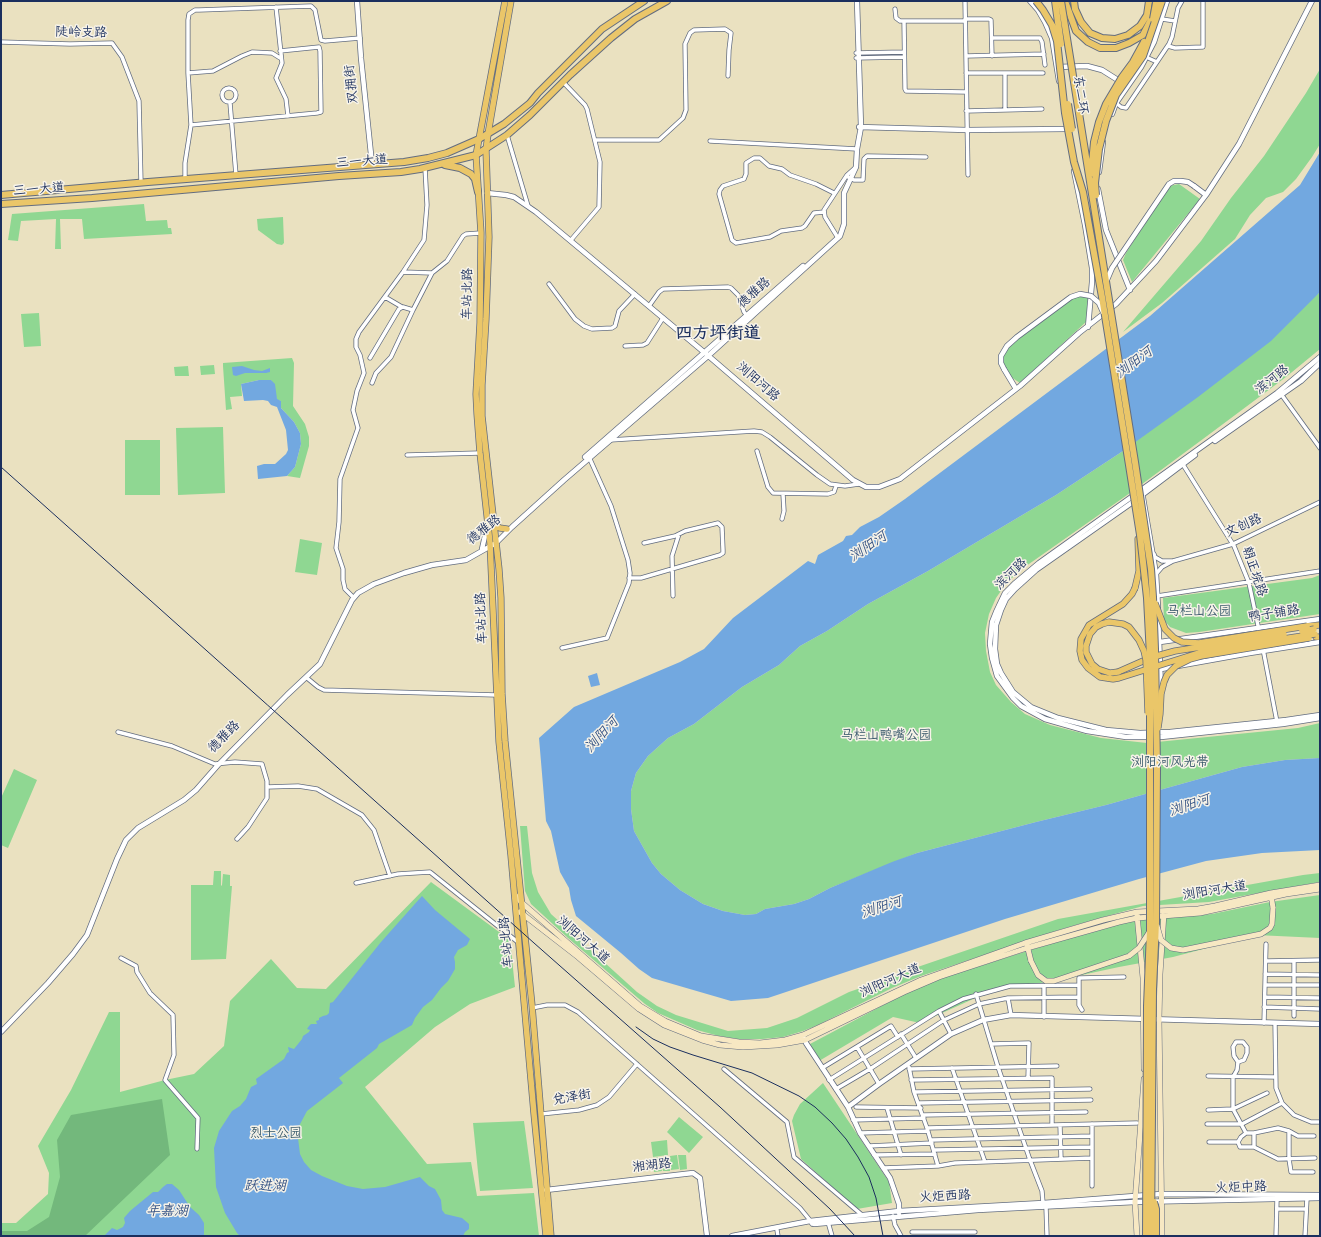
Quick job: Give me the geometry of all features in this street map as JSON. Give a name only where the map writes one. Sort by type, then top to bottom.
[{"type":"highway","name":"三一大道","points":[[1,195],[404,162],[447,153],[488,134],[504,124],[530,103],[538,93],[602,29],[644,1]]},
{"type":"highway","name":"三一大道","points":[[1,206],[339,176],[401,172],[440,165],[476,155],[486,150],[507,135],[617,33],[636,19],[667,1]]},
{"type":"highway","points":[[1036,1],[1052,25],[1057,41],[1065,113],[1074,162],[1083,192],[1138,525],[1148,619],[1150,662],[1150,931],[1147,1006],[1149,1194],[1151,1236]]},
{"type":"highway","name":"东二环","points":[[1055,1],[1069,109],[1083,192]]},
{"type":"highway","points":[[1064,1],[1076,31],[1088,42],[1100,48],[1116,48],[1143,35],[1154,13]]},
{"type":"highway","points":[[1064,1],[1090,186],[1140,493],[1155,596],[1157,734],[1156,922],[1153,989],[1149,1194],[1146,1236]]},
{"type":"highway","points":[[1074,1],[1075,9],[1081,22],[1090,33],[1102,38],[1115,39],[1128,35],[1140,26],[1147,15],[1149,1]]},
{"type":"highway","points":[[1102,256],[1095,183],[1099,150],[1106,121],[1116,95],[1143,56],[1162,1]]},
{"type":"highway","points":[[1090,186],[1094,142],[1099,122],[1106,104],[1141,48],[1154,13],[1156,2]]},
{"type":"highway","points":[[440,165],[464,169],[475,179],[478,192]]},
{"type":"highway","points":[[1142,1236],[1143,1214],[1149,1194]]},
{"type":"highway","points":[[1149,1194],[1156,1209],[1156,1236]]},
{"type":"main road","name":"车站北路","points":[[505,1],[476,155],[482,233],[480,323],[476,394],[480,453],[490,545],[499,742],[515,895],[546,1236]]},
{"type":"main road","name":"车站北路","points":[[511,1],[486,150],[489,237],[482,385],[482,416],[501,598],[502,694],[505,741],[532,1008],[551,1236]]},
{"type":"main road","points":[[494,525],[507,529]]},
{"type":"main road","points":[[1138,525],[1139,565],[1138,579],[1135,588],[1123,604],[1089,625],[1081,639],[1080,651],[1082,660],[1094,673],[1107,678],[1119,678],[1205,651],[1318,634]]},
{"type":"main road","name":"鸭子铺路","points":[[1155,596],[1156,608],[1165,629],[1174,638],[1182,642],[1199,643],[1320,625]]},
{"type":"main road","points":[[1149,725],[1147,708],[1146,660],[1145,656],[1144,651],[1142,645],[1134,632],[1123,624],[1109,622],[1096,627],[1087,640],[1086,652],[1092,664],[1104,672],[1110,673],[1130,668],[1143,661],[1148,659],[1152,657],[1195,648],[1318,634]]},
{"type":"main road","points":[[1157,734],[1164,682],[1167,675],[1176,666],[1190,659],[1201,656],[1318,634]]},
{"type":"main road","name":"浏阳河大道","points":[[516,907],[578,957],[638,1009],[664,1025],[702,1040],[735,1046],[777,1045],[804,1037],[939,977],[1027,945],[1119,922],[1137,915],[1198,909],[1320,885]]},
{"type":"main road","name":"浏阳河大道","points":[[1271,895],[1320,889]]},
{"type":"main road","name":"浏阳河大道","points":[[515,895],[522,903],[640,1006],[665,1022],[701,1036],[739,1042],[760,1043],[804,1037]]},
{"type":"main road","points":[[1156,922],[1161,940],[1171,948],[1182,950],[1261,934],[1266,932],[1272,924],[1273,908],[1271,895]]},
{"type":"main road","points":[[1162,1236],[1159,1019],[1164,913]]},
{"type":"main road","points":[[1137,915],[1143,978],[1144,1081],[1135,1196],[1137,1236]]},
{"type":"main road","points":[[1027,945],[1031,961],[1038,975],[1046,981],[1054,981],[1129,956],[1139,948],[1150,931]]},
{"type":"street","name":"双拥街","points":[[357,1],[372,164]]},
{"type":"street","points":[[706,354],[837,237],[840,236],[844,227],[843,198],[849,178],[854,168],[860,127],[856,1]]},
{"type":"street","points":[[964,1],[968,175]]},
{"type":"street","points":[[1030,1],[1046,22],[1052,38],[1066,129],[1092,268],[1088,327]]},
{"type":"street","points":[[1130,290],[1106,230],[1097,186],[1105,128],[1116,103],[1146,57],[1157,33],[1167,1]]},
{"type":"street","points":[[1116,103],[1121,107],[1126,108],[1168,46],[1172,37],[1178,8],[1182,1]]},
{"type":"street","points":[[1168,46],[1176,48],[1203,47],[1203,1]]},
{"type":"street","points":[[609,440],[754,430],[762,432],[770,437],[830,484],[836,486],[851,486],[859,484],[866,487],[879,487],[900,479],[1016,389],[1079,333],[1116,304],[1156,261],[1206,195],[1239,144],[1312,1]]},
{"type":"street","points":[[276,7],[282,65],[276,75],[276,78],[286,99],[288,116]]},
{"type":"street","points":[[185,179],[185,163],[191,125],[188,74],[189,14],[199,10],[314,7],[320,38],[323,41]]},
{"type":"street","points":[[895,9],[896,19],[904,21],[990,19],[992,22],[992,56]]},
{"type":"street","points":[[1162,19],[1175,21]]},
{"type":"street","points":[[904,21],[906,91],[966,92]]},
{"type":"street","points":[[595,140],[659,140],[683,118],[686,110],[685,44],[690,33],[694,30],[722,28],[730,31],[728,76]]},
{"type":"street","points":[[280,51],[318,47],[323,41],[360,38]]},
{"type":"street","points":[[992,38],[1039,38],[1042,40],[1045,65]]},
{"type":"street","name":"陡岭支路","points":[[1,42],[112,44],[122,57],[138,101],[141,183]]},
{"type":"street","points":[[191,125],[317,114],[321,112],[320,50],[318,47]]},
{"type":"street","points":[[188,74],[210,72],[252,52],[272,53],[281,59]]},
{"type":"street","points":[[966,56],[1044,54]]},
{"type":"street","points":[[857,55],[904,55]]},
{"type":"street","points":[[1146,57],[1157,62]]},
{"type":"street","points":[[1057,67],[1079,66],[1095,68],[1111,75],[1128,86]]},
{"type":"street","points":[[966,73],[1043,73]]},
{"type":"street","points":[[1005,73],[1005,110]]},
{"type":"street","points":[[563,82],[587,109],[600,162],[598,207],[571,240]]},
{"type":"street","points":[[230,88],[236,92],[236,97],[234,101],[230,103],[223,100],[222,95],[225,89],[230,88]]},
{"type":"street","points":[[230,103],[236,175]]},
{"type":"street","points":[[966,111],[1042,109]]},
{"type":"street","points":[[860,127],[967,130],[1066,129]]},
{"type":"street","points":[[507,135],[528,206]]},
{"type":"street","points":[[710,141],[856,149]]},
{"type":"street","points":[[849,178],[854,180],[863,180],[864,159],[867,156],[926,157]]},
{"type":"street","points":[[824,212],[814,213],[802,228],[781,231],[770,237],[736,244],[732,240],[719,194],[723,186],[744,179],[746,174],[746,163],[754,158],[760,158],[769,166],[782,169],[790,175],[816,184],[834,193]]},
{"type":"street","points":[[352,596],[346,589],[343,580],[343,569],[336,550],[339,522],[340,479],[358,428],[354,410],[357,391],[364,373],[360,355],[356,347],[356,339],[359,332],[403,272],[424,240],[427,205],[425,168]]},
{"type":"street","points":[[837,237],[830,227],[824,212],[834,193],[854,168]]},
{"type":"street","points":[[1106,282],[1112,268],[1169,184],[1174,181],[1188,182],[1206,195]]},
{"type":"street","points":[[1,190],[10,194]]},
{"type":"street","name":"浏阳河路","points":[[487,193],[514,197],[528,206],[571,240],[859,484]]},
{"type":"street","points":[[372,383],[376,373],[391,357],[393,350],[400,339],[432,274],[447,261],[463,236],[466,234],[482,233]]},
{"type":"street","points":[[403,272],[432,274]]},
{"type":"street","points":[[549,284],[575,319],[584,326],[592,329],[612,328],[615,326],[619,311],[635,294]]},
{"type":"street","points":[[649,306],[663,289],[728,287],[738,295],[741,306],[748,317]]},
{"type":"street","points":[[1016,389],[1004,370],[1001,363],[1001,356],[1007,346],[1017,337],[1071,297],[1080,294],[1091,296],[1099,303],[1105,319]]},
{"type":"street","points":[[385,297],[402,307],[413,310]]},
{"type":"street","points":[[370,358],[402,307]]},
{"type":"street","points":[[625,346],[643,345],[647,343],[663,318]]},
{"type":"street","name":"德雅路","points":[[1,1032],[48,983],[87,935],[126,840],[138,828],[184,800],[196,790],[216,764],[320,664],[352,600],[363,590],[374,584],[432,565],[466,560],[496,541],[706,354]]},
{"type":"street","name":"德雅路","points":[[496,541],[507,529],[595,448],[706,354]]},
{"type":"street","name":"滨河路","points":[[1320,358],[1280,393],[1036,570],[1006,599],[996,625],[995,649],[997,664],[1007,684],[1022,701],[1031,708],[1058,718],[1087,726],[1118,732],[1157,734],[1320,718]]},
{"type":"street","name":"滨河路","points":[[1280,393],[1301,381],[1320,363]]},
{"type":"street","points":[[1280,393],[1320,446]]},
{"type":"street","points":[[757,451],[770,490],[775,494],[828,494],[834,492],[836,486]]},
{"type":"street","points":[[407,455],[480,453]]},
{"type":"street","points":[[562,648],[607,638],[626,593],[629,578],[628,560],[611,506],[589,457]]},
{"type":"street","name":"朝正垸路","points":[[1182,463],[1233,544],[1249,583],[1277,723]]},
{"type":"street","points":[[1142,492],[1156,574],[1155,596],[1160,642],[1161,669],[1157,734]]},
{"type":"street","points":[[782,519],[783,494]]},
{"type":"street","points":[[1137,496],[1148,580],[1157,734]]},
{"type":"street","name":"文创路","points":[[1156,574],[1162,567],[1174,561],[1233,544],[1320,502]]},
{"type":"street","points":[[629,578],[641,578],[723,553],[722,527],[720,523],[644,543]]},
{"type":"street","points":[[482,549],[487,525]]},
{"type":"street","points":[[673,596],[672,556],[679,534]]},
{"type":"street","name":"德雅路","points":[[1,1028],[46,981],[71,953],[85,934],[115,858],[124,840],[132,830],[195,789],[216,764],[287,692],[306,675],[318,662],[352,596],[358,590],[376,580],[404,571],[432,563],[466,558],[490,545]]},
{"type":"street","points":[[1153,552],[1158,559],[1174,561]]},
{"type":"street","points":[[1155,596],[1249,583],[1320,571]]},
{"type":"street","name":"鸭子铺路","points":[[1160,642],[1259,629],[1320,619]]},
{"type":"street","points":[[1161,669],[1263,651],[1318,634]]},
{"type":"street","points":[[306,678],[318,688],[324,690],[496,695]]},
{"type":"street","name":"滨河路","points":[[1277,723],[1320,715]]},
{"type":"street","points":[[118,732],[172,746],[216,764],[235,762],[262,764],[267,781],[267,798],[248,827],[237,840]]},
{"type":"street","points":[[267,787],[298,786],[317,789],[362,815],[374,830],[390,876]]},
{"type":"street","points":[[356,883],[390,876],[430,872],[519,943]]},
{"type":"street","points":[[1264,1022],[1266,944]]},
{"type":"street","points":[[121,958],[136,966],[137,972],[150,993],[172,1015],[174,1055],[165,1080],[198,1118],[197,1149]]},
{"type":"street","points":[[1266,961],[1320,960]]},
{"type":"street","points":[[1294,961],[1294,1016]]},
{"type":"street","points":[[1265,974],[1320,975]]},
{"type":"street","points":[[1082,1010],[1079,1005],[1078,997],[1079,978],[1124,977]]},
{"type":"street","points":[[829,1080],[939,1010],[976,994],[1010,986],[1078,985]]},
{"type":"street","points":[[1265,985],[1320,985]]},
{"type":"street","points":[[1044,986],[1044,1017]]},
{"type":"street","points":[[976,994],[998,1067],[1042,1191],[1045,1205],[1047,1236]]},
{"type":"street","points":[[836,1089],[870,1069],[944,1020],[979,1004],[1008,998],[1078,997]]},
{"type":"street","points":[[1264,997],[1320,998]]},
{"type":"street","points":[[1008,998],[1011,1016]]},
{"type":"street","points":[[532,1008],[547,1005],[565,1005],[578,1012],[800,1208],[811,1222]]},
{"type":"street","points":[[1264,1007],[1320,1009]]},
{"type":"street","points":[[939,1010],[951,1034]]},
{"type":"street","points":[[848,1107],[879,1084],[909,1066],[916,1058],[951,1034],[983,1020],[1011,1016],[1320,1024]]},
{"type":"street","points":[[1275,1023],[1275,1077],[1276,1088],[1282,1104],[1294,1115],[1311,1122],[1320,1122]]},
{"type":"street","points":[[822,1068],[891,1026],[907,1044],[916,1058]]},
{"type":"street","points":[[804,1037],[829,1080],[848,1107],[860,1133],[890,1178],[899,1204],[899,1214]]},
{"type":"street","points":[[1238,1062],[1244,1060],[1247,1053],[1247,1047],[1243,1042],[1236,1042],[1233,1047],[1234,1056],[1238,1062],[1237,1070],[1233,1077],[1233,1109],[1246,1133]]},
{"type":"street","points":[[991,1044],[1029,1043],[1028,1078]]},
{"type":"street","points":[[857,1047],[879,1084]]},
{"type":"street","name":"兑泽街","points":[[541,1114],[579,1110],[597,1105],[609,1097],[638,1064]]},
{"type":"street","points":[[909,1066],[952,1068],[1057,1066]]},
{"type":"street","points":[[909,1066],[914,1092],[924,1116],[938,1166]]},
{"type":"street","points":[[952,1068],[984,1162]]},
{"type":"street","points":[[724,1069],[787,1122],[794,1157],[866,1219]]},
{"type":"street","points":[[1208,1076],[1275,1077]]},
{"type":"street","points":[[911,1080],[1052,1078],[1052,1125]]},
{"type":"street","points":[[914,1092],[1090,1089]]},
{"type":"street","points":[[1208,1110],[1233,1109],[1267,1093]]},
{"type":"street","points":[[919,1103],[1091,1100]]},
{"type":"street","points":[[1207,1124],[1242,1124],[1282,1104]]},
{"type":"street","points":[[856,1107],[921,1108]]},
{"type":"street","points":[[887,1108],[901,1155]]},
{"type":"street","points":[[853,1120],[1014,1112],[1086,1112]]},
{"type":"street","points":[[860,1133],[973,1127],[1137,1123]]},
{"type":"street","points":[[1092,1124],[1092,1186]]},
{"type":"street","points":[[1060,1125],[1061,1159]]},
{"type":"street","points":[[1314,1136],[1298,1136],[1289,1131],[1278,1128],[1254,1133],[1246,1133],[1238,1142],[1240,1148],[1254,1148],[1278,1159],[1315,1158]]},
{"type":"street","points":[[1289,1131],[1289,1159],[1291,1172],[1313,1172]]},
{"type":"street","points":[[1254,1133],[1254,1148]]},
{"type":"street","points":[[869,1146],[977,1139],[1092,1136]]},
{"type":"street","points":[[1209,1142],[1238,1142]]},
{"type":"street","points":[[874,1155],[1092,1147]]},
{"type":"street","points":[[883,1168],[938,1166],[955,1163],[1092,1158]]},
{"type":"street","name":"湘湖路","points":[[546,1190],[693,1173],[700,1178],[707,1236]]},
{"type":"street","name":"火炬西路","points":[[1045,1205],[1161,1194],[1320,1195]]},
{"type":"street","points":[[1305,1236],[1307,1198]]},
{"type":"street","name":"火炬中路","points":[[1162,1202],[1320,1198]]},
{"type":"street","points":[[1276,1236],[1277,1199]]},
{"type":"street","name":"火炬西路","points":[[732,1236],[861,1214],[899,1214],[1045,1205],[1162,1202]]},
{"type":"street","points":[[1277,1209],[1306,1209]]},
{"type":"street","name":"火炬西路","points":[[748,1236],[811,1222],[866,1219],[899,1214]]},
{"type":"street","points":[[893,1216],[895,1225],[901,1236]]},
{"type":"street","points":[[828,1222],[832,1236]]},
{"type":"street","points":[[777,1230],[778,1236]]},
{"type":"street","points":[[912,1232],[952,1234],[975,1232]]},
{"type":"green space","points":[[1320,69],[1320,144],[1296,179],[1283,192],[1266,198],[1250,215],[1235,239],[1162,303],[1123,332],[1201,241],[1231,198],[1264,156],[1306,93]]},
{"type":"green space","points":[[1179,184],[1200,199],[1132,282],[1123,260],[1126,253],[1169,186]]},
{"type":"green space","points":[[144,204],[146,221],[167,220],[168,228],[171,228],[172,234],[84,239],[82,219],[60,219],[61,249],[55,249],[56,219],[21,221],[18,241],[8,240],[12,214]]},
{"type":"green space","points":[[283,217],[284,243],[282,245],[277,244],[258,230],[257,219]]},
{"type":"green space","name":"马栏山鸭嘴公园","points":[[1320,292],[1320,349],[1286,377],[1130,493],[1019,571],[1005,585],[996,598],[989,614],[985,633],[986,651],[990,672],[996,685],[1011,702],[1025,714],[1050,725],[1101,738],[1147,743],[1298,728],[1320,723],[1320,758],[1285,760],[1242,767],[1106,805],[917,853],[830,888],[809,899],[794,904],[765,909],[756,914],[745,915],[723,911],[703,904],[680,890],[661,874],[652,863],[634,831],[631,809],[631,791],[636,773],[648,756],[668,738],[694,724],[742,687],[779,665],[800,646],[827,631],[868,604],[928,571],[1056,495],[1123,451]]},
{"type":"green space","points":[[1082,295],[1088,297],[1087,321],[1020,383],[1011,377],[1003,365],[1003,356],[1005,351],[1071,299]]},
{"type":"green space","points":[[39,313],[41,346],[24,347],[21,314]]},
{"type":"green space","points":[[292,358],[294,363],[293,406],[305,424],[309,437],[309,446],[300,478],[287,476],[295,467],[301,444],[300,433],[294,422],[281,408],[281,401],[277,400],[271,380],[259,380],[241,384],[242,396],[230,397],[232,409],[226,410],[223,366],[223,363]]},
{"type":"green space","points":[[214,365],[215,374],[201,375],[200,366]]},
{"type":"green space","points":[[188,366],[189,376],[175,376],[174,367]]},
{"type":"green space","points":[[223,427],[225,493],[178,495],[176,428]]},
{"type":"green space","points":[[125,440],[160,440],[160,495],[125,495]]},
{"type":"green space","points":[[300,539],[322,543],[317,575],[295,572]]},
{"type":"green space","name":"马栏山公园","points":[[1320,575],[1320,614],[1186,633],[1170,627],[1164,620],[1163,598],[1312,578]]},
{"type":"green space","points":[[14,769],[37,780],[8,848],[1,845],[1,798]]},
{"type":"green space","points":[[520,826],[527,826],[532,873],[538,892],[551,914],[637,992],[657,1006],[676,1015],[728,1031],[767,1028],[797,1018],[849,992],[1058,919],[1303,875],[1320,873],[1320,882],[1209,902],[1143,906],[1062,929],[921,976],[892,988],[803,1031],[783,1037],[738,1039],[697,1030],[658,1013],[645,1004],[568,938],[531,904],[525,891]]},
{"type":"green space","points":[[214,871],[221,871],[221,886],[223,874],[230,875],[230,886],[232,886],[226,959],[191,960],[191,885],[213,885]]},
{"type":"green space","name":"烈士公园","points":[[431,882],[510,940],[515,987],[470,1004],[435,1027],[365,1087],[427,1164],[471,1162],[477,1196],[534,1193],[539,1236],[1,1236],[1,1223],[16,1223],[48,1194],[49,1173],[38,1146],[71,1090],[109,1012],[120,1012],[120,1092],[194,1074],[224,1046],[230,1001],[271,959],[297,988],[326,989]]},
{"type":"green space","points":[[1320,895],[1320,938],[1256,935],[1173,957],[1054,981],[993,990],[920,1023],[893,1017],[819,1061],[810,1044],[923,984],[1119,922],[1212,914],[1270,902]]},
{"type":"green space","points":[[823,1083],[889,1182],[892,1203],[857,1209],[801,1159],[792,1121],[800,1104]]},
{"type":"green space","points":[[162,1099],[170,1155],[85,1236],[1,1236],[1,1231],[27,1231],[49,1217],[60,1177],[57,1140],[71,1115]]},
{"type":"green space","points":[[679,1117],[703,1137],[689,1153],[667,1132]]},
{"type":"green space","points":[[524,1121],[533,1188],[480,1191],[473,1123]]},
{"type":"green space","points":[[667,1140],[668,1155],[653,1157],[651,1142]]},
{"type":"green space","points":[[677,1155],[679,1169],[671,1170],[670,1156]]},
{"type":"green space","points":[[678,1155],[686,1155],[687,1169],[680,1170]]},
{"type":"green space","points":[[660,1157],[662,1171],[654,1172],[653,1158]]},
{"type":"green space","points":[[661,1157],[669,1157],[670,1171],[663,1171]]},
{"type":"water","name":"浏阳河","points":[[1320,152],[1320,292],[1271,341],[1198,397],[1123,451],[1056,495],[928,571],[868,604],[827,631],[800,646],[779,665],[742,687],[694,724],[668,738],[648,756],[636,773],[631,791],[631,809],[634,831],[652,863],[661,874],[680,890],[703,904],[723,911],[745,915],[756,914],[765,909],[794,904],[809,899],[830,888],[917,853],[1106,805],[1242,767],[1285,760],[1320,758],[1320,850],[1262,853],[1206,861],[1139,879],[1005,919],[768,998],[731,1001],[652,978],[639,969],[576,916],[569,888],[560,872],[551,831],[546,821],[539,738],[574,707],[680,662],[704,649],[733,618],[808,561],[815,564],[818,555],[843,541],[846,536],[852,535],[860,527],[879,517],[905,499],[1150,316],[1300,185]]},
{"type":"water","points":[[242,366],[262,371],[270,368],[270,372],[245,373],[236,376],[233,375],[232,367]]},
{"type":"water","points":[[259,380],[271,380],[275,384],[277,399],[281,401],[281,408],[294,422],[300,433],[301,444],[295,467],[287,476],[258,479],[257,466],[264,464],[275,464],[286,454],[288,450],[286,430],[277,407],[271,405],[268,401],[263,400],[244,401],[241,384]]},
{"type":"water","points":[[597,673],[600,685],[591,687],[588,676]]},
{"type":"water","name":"跃进湖","points":[[422,896],[435,910],[470,939],[467,945],[458,950],[454,957],[455,969],[448,981],[432,1000],[423,1007],[412,1025],[379,1044],[377,1048],[339,1078],[343,1083],[307,1111],[299,1126],[298,1138],[300,1154],[304,1162],[311,1170],[347,1186],[363,1189],[385,1187],[420,1177],[429,1186],[435,1189],[441,1200],[442,1210],[445,1214],[462,1218],[469,1224],[469,1229],[463,1236],[240,1236],[225,1213],[216,1187],[214,1148],[219,1131],[232,1111],[240,1106],[246,1099],[251,1087],[257,1084],[256,1079],[284,1059],[289,1052],[288,1047],[294,1049],[303,1036],[309,1032],[310,1030],[307,1029],[309,1026],[311,1024],[317,1024],[316,1021],[319,1020],[319,1018],[329,1013],[330,1003],[333,1002],[381,942]]},
{"type":"water","name":"年嘉湖","points":[[167,1184],[172,1184],[179,1190],[190,1207],[199,1215],[204,1223],[204,1236],[104,1236],[112,1228],[117,1230],[123,1227],[125,1223],[124,1218],[130,1211],[153,1192],[158,1192]]},
{"type":"railway","points":[[1,467],[720,1107],[830,1209],[855,1236]]},
{"type":"railway","points":[[636,1027],[653,1039],[670,1047],[752,1073],[799,1096],[815,1107],[846,1139],[869,1177],[876,1198],[883,1236]]},
{"type":"district","name":"四方坪街道","points":[[718,335]]},
{"type":"park label","name":"浏阳河风光带","points":[[1170,764]]}]
